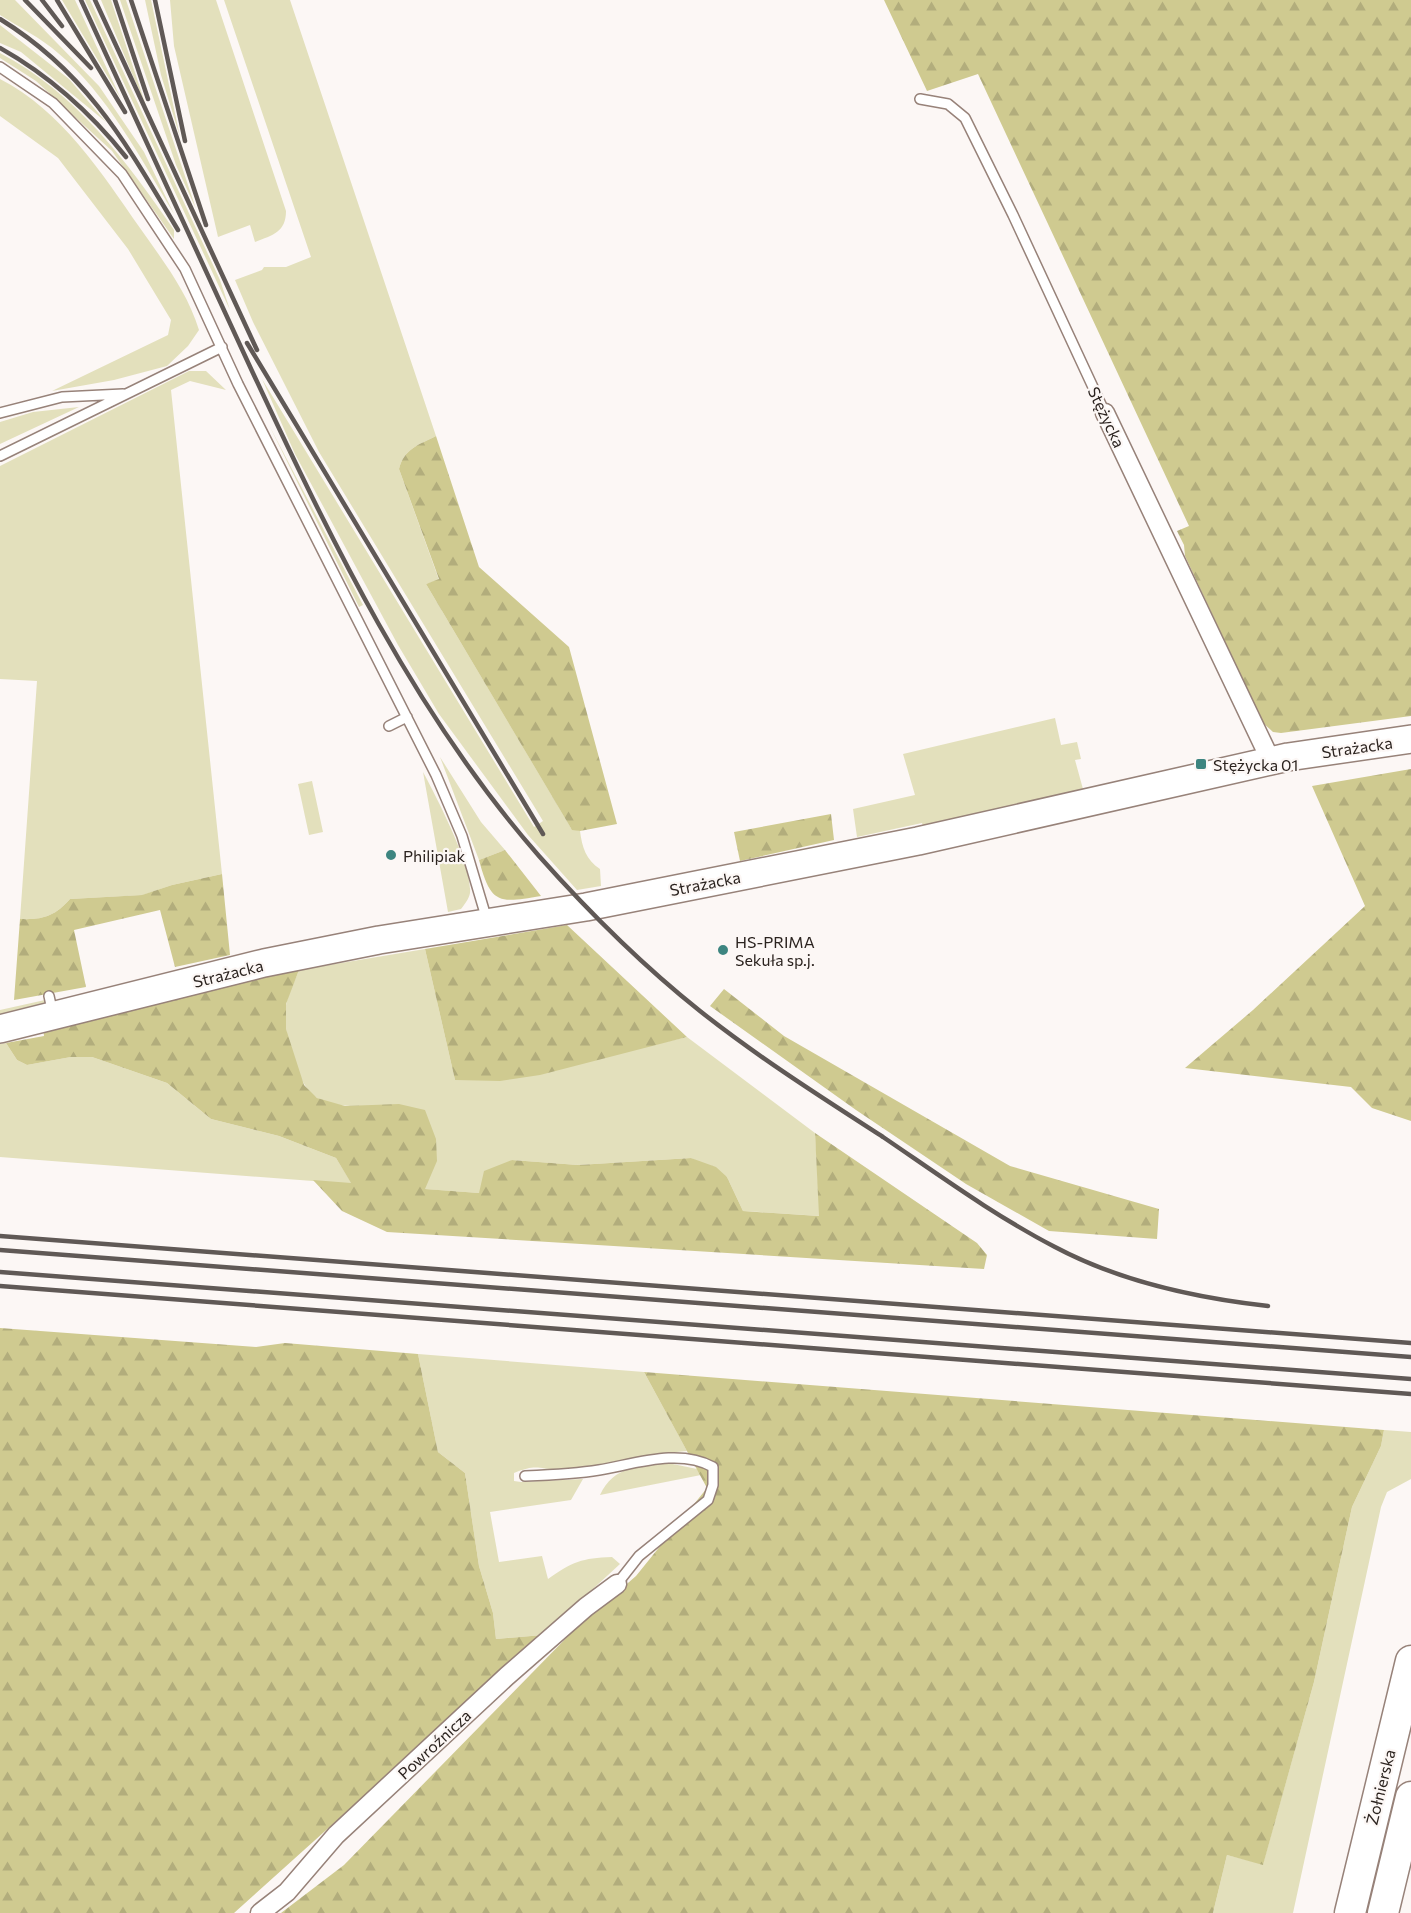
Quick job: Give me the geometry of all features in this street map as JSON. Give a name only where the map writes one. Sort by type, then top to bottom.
[{"type":"main road","name":"Strażacka","points":[[0,1029],[51,1006],[264,963],[488,921],[586,906],[918,841],[1271,761],[1411,739]]},
{"type":"main road","name":"Żołnierska","points":[[1350,1913],[1411,1661]]},
{"type":"main road","name":"Żołnierska","points":[[1383,1913],[1411,1797]]},
{"type":"street","name":"Stężycka","points":[[1105,413],[1271,761]]},
{"type":"street","name":"Powroźnicza","points":[[260,1913],[287,1892],[336,1835],[507,1676],[616,1584]]},
{"type":"lane","points":[[0,67],[53,103],[122,174],[185,269],[407,717],[462,836],[488,921]]},
{"type":"lane","name":"Stężycka","points":[[920,99],[948,104],[964,118],[1023,236],[1105,413]]},
{"type":"lane","points":[[0,456],[222,347]]},
{"type":"lane","points":[[0,413],[62,397],[128,393]]},
{"type":"lane","points":[[388,726],[407,717]]},
{"type":"lane","points":[[525,1476],[568,1474],[634,1461],[664,1459],[698,1459],[712,1467],[713,1485],[708,1500],[639,1556],[616,1584]]},
{"type":"shaded area","points":[[0,0],[15,0],[99,86],[144,152],[174,214],[136,150],[92,87],[51,48],[0,15]]},
{"type":"shaded area","points":[[62,0],[75,0],[121,99]]},
{"type":"shaded area","points":[[85,0],[90,0],[220,280],[230,310]]},
{"type":"shaded area","points":[[101,0],[111,0],[146,106],[144,102]]},
{"type":"shaded area","points":[[120,0],[126,0],[196,209],[176,165]]},
{"type":"shaded area","points":[[145,0],[151,0],[180,137],[161,75]]},
{"type":"shaded area","points":[[170,0],[216,0],[286,211],[284,224],[273,235],[255,242],[250,225],[218,237],[174,46]]},
{"type":"shaded area","points":[[224,0],[290,0],[436,436],[408,452],[399,469],[439,580],[426,584],[571,828],[580,831],[586,853],[591,862],[600,869],[601,886],[577,890],[528,835],[439,714],[398,645],[295,454],[262,379],[534,827],[543,821],[319,452],[253,322],[235,280],[262,270],[264,267],[286,267],[311,257]]},
{"type":"shaded area","points":[[0,25],[69,79],[106,122],[21,52],[0,43]]},
{"type":"shaded area","points":[[0,53],[52,87],[98,130],[156,204],[174,230],[174,239],[112,151],[36,81],[0,58]]},
{"type":"shaded area","points":[[0,79],[43,108],[79,144],[166,264],[181,289],[199,330],[188,346],[167,366],[114,380],[52,391],[168,335],[171,320],[128,249],[58,158],[0,116]]},
{"type":"shaded area","points":[[189,371],[206,371],[226,390],[190,381],[171,390],[222,874],[172,885],[143,895],[70,899],[48,916],[20,919],[37,681],[0,679],[0,466]]},
{"type":"shaded area","points":[[79,407],[0,444],[0,422],[33,412]]},
{"type":"shaded area","points":[[269,425],[363,605],[359,607]]},
{"type":"shaded area","points":[[1055,718],[1061,745],[1077,742],[1081,759],[1075,760],[1083,789],[923,826],[922,823],[857,837],[853,809],[915,795],[903,754]]},
{"type":"shaded area","points":[[440,757],[481,822],[505,850],[479,860]]},
{"type":"shaded area","points":[[423,772],[460,850],[469,881],[470,893],[465,904],[461,909],[448,912]]},
{"type":"shaded area","points":[[312,781],[323,832],[309,835],[298,784]]},
{"type":"shaded area","points":[[425,949],[455,1080],[630,1050],[687,1037],[815,1133],[820,1216],[743,1211],[727,1177],[691,1158],[578,1165],[512,1160],[479,1193],[424,1189],[371,1107],[329,1103],[317,1098],[309,1091],[292,1055],[285,1015],[288,996],[299,970]]},
{"type":"shaded area","points":[[45,1000],[46,1004],[0,1020],[0,1010]]},
{"type":"shaded area","points":[[6,1043],[17,1060],[27,1065],[71,1057],[92,1057],[167,1083],[211,1119],[279,1136],[336,1158],[352,1184],[0,1157],[0,1044]]},
{"type":"shaded area","points":[[418,1354],[644,1372],[687,1451],[579,1468],[529,1468],[514,1473],[514,1481],[521,1482],[583,1479],[571,1500],[490,1512],[499,1562],[542,1556],[548,1579],[571,1565],[593,1558],[612,1557],[620,1564],[543,1635],[496,1639],[493,1613],[479,1566],[465,1473],[438,1452]]},
{"type":"shaded area","points":[[1384,1430],[1411,1432],[1411,1479],[1387,1492],[1381,1507],[1293,1913],[1213,1913],[1227,1855],[1263,1864],[1314,1682],[1352,1507],[1381,1446]]},
{"type":"shaded area","points":[[668,1463],[697,1469],[701,1475],[600,1495],[612,1478],[628,1469]]},
{"type":"green space","points":[[884,0],[1411,0],[1411,716],[1281,733],[1273,732],[1263,723],[1185,556],[1184,545],[1177,531],[1189,526],[978,74],[927,91]]},
{"type":"green space","points":[[436,436],[479,567],[569,647],[617,824],[580,831],[572,830],[426,584],[439,579],[399,469],[408,452]]},
{"type":"green space","points":[[1411,769],[1411,1121],[1372,1108],[1351,1087],[1185,1068],[1253,1010],[1365,906],[1312,786]]},
{"type":"green space","points":[[831,814],[834,840],[740,861],[734,832]]},
{"type":"green space","points":[[505,850],[541,896],[506,900],[493,893],[483,875],[479,860]]},
{"type":"green space","points":[[222,874],[230,955],[175,967],[160,910],[74,930],[86,987],[14,1000],[20,919],[48,916],[70,899],[142,895],[172,885]]},
{"type":"green space","points":[[567,925],[687,1037],[540,1075],[500,1081],[455,1080],[425,949]]},
{"type":"green space","points":[[299,970],[286,1004],[286,1029],[304,1085],[317,1098],[345,1106],[399,1104],[425,1110],[436,1139],[437,1161],[425,1189],[479,1193],[484,1171],[512,1160],[578,1165],[691,1158],[716,1167],[727,1177],[743,1211],[819,1216],[815,1133],[977,1243],[987,1255],[984,1269],[387,1232],[342,1211],[313,1180],[351,1183],[336,1158],[279,1136],[211,1119],[167,1083],[92,1057],[71,1057],[27,1065],[17,1060],[6,1043],[44,1036],[43,1027],[66,1019]]},
{"type":"green space","points":[[724,989],[784,1036],[1010,1166],[1159,1209],[1157,1239],[1049,1231],[966,1184],[856,1110],[710,1006]]},
{"type":"green space","points":[[0,1328],[256,1347],[285,1343],[418,1354],[438,1452],[465,1473],[479,1566],[493,1613],[496,1639],[543,1635],[234,1913],[0,1913]]},
{"type":"green space","points":[[644,1372],[1384,1430],[1381,1446],[1352,1507],[1314,1682],[1263,1865],[1227,1855],[1213,1913],[281,1913],[344,1865],[575,1629],[636,1576],[707,1488]]},
{"type":"railway","points":[[25,0],[91,68]]},
{"type":"railway","points":[[42,0],[62,26]]},
{"type":"railway","points":[[57,0],[125,112]]},
{"type":"railway","points":[[81,0],[282,435],[345,562],[415,685],[453,744],[494,802],[558,877],[636,956],[722,1028],[967,1195],[1011,1222],[1080,1259],[1132,1278],[1186,1293],[1268,1306]]},
{"type":"railway","points":[[95,0],[257,350]]},
{"type":"railway","points":[[115,0],[148,99]]},
{"type":"railway","points":[[131,0],[206,225]]},
{"type":"railway","points":[[155,0],[185,141]]},
{"type":"railway","points":[[0,19],[31,40],[82,87],[122,140],[178,230]]},
{"type":"railway","points":[[0,48],[36,71],[68,96],[126,157]]},
{"type":"railway","points":[[247,343],[543,834]]},
{"type":"railway","points":[[0,1236],[1411,1343]]},
{"type":"railway","points":[[0,1250],[1411,1357]]},
{"type":"railway","points":[[0,1272],[1411,1379]]},
{"type":"railway","points":[[0,1286],[1411,1394]]},
{"type":"place","name":"Stężycka 01","points":[[1201,764]]},
{"type":"place","name":"Philipiak","points":[[391,855]]},
{"type":"place","name":"HS-PRIMA Sekuła sp.j.","points":[[723,950]]}]
